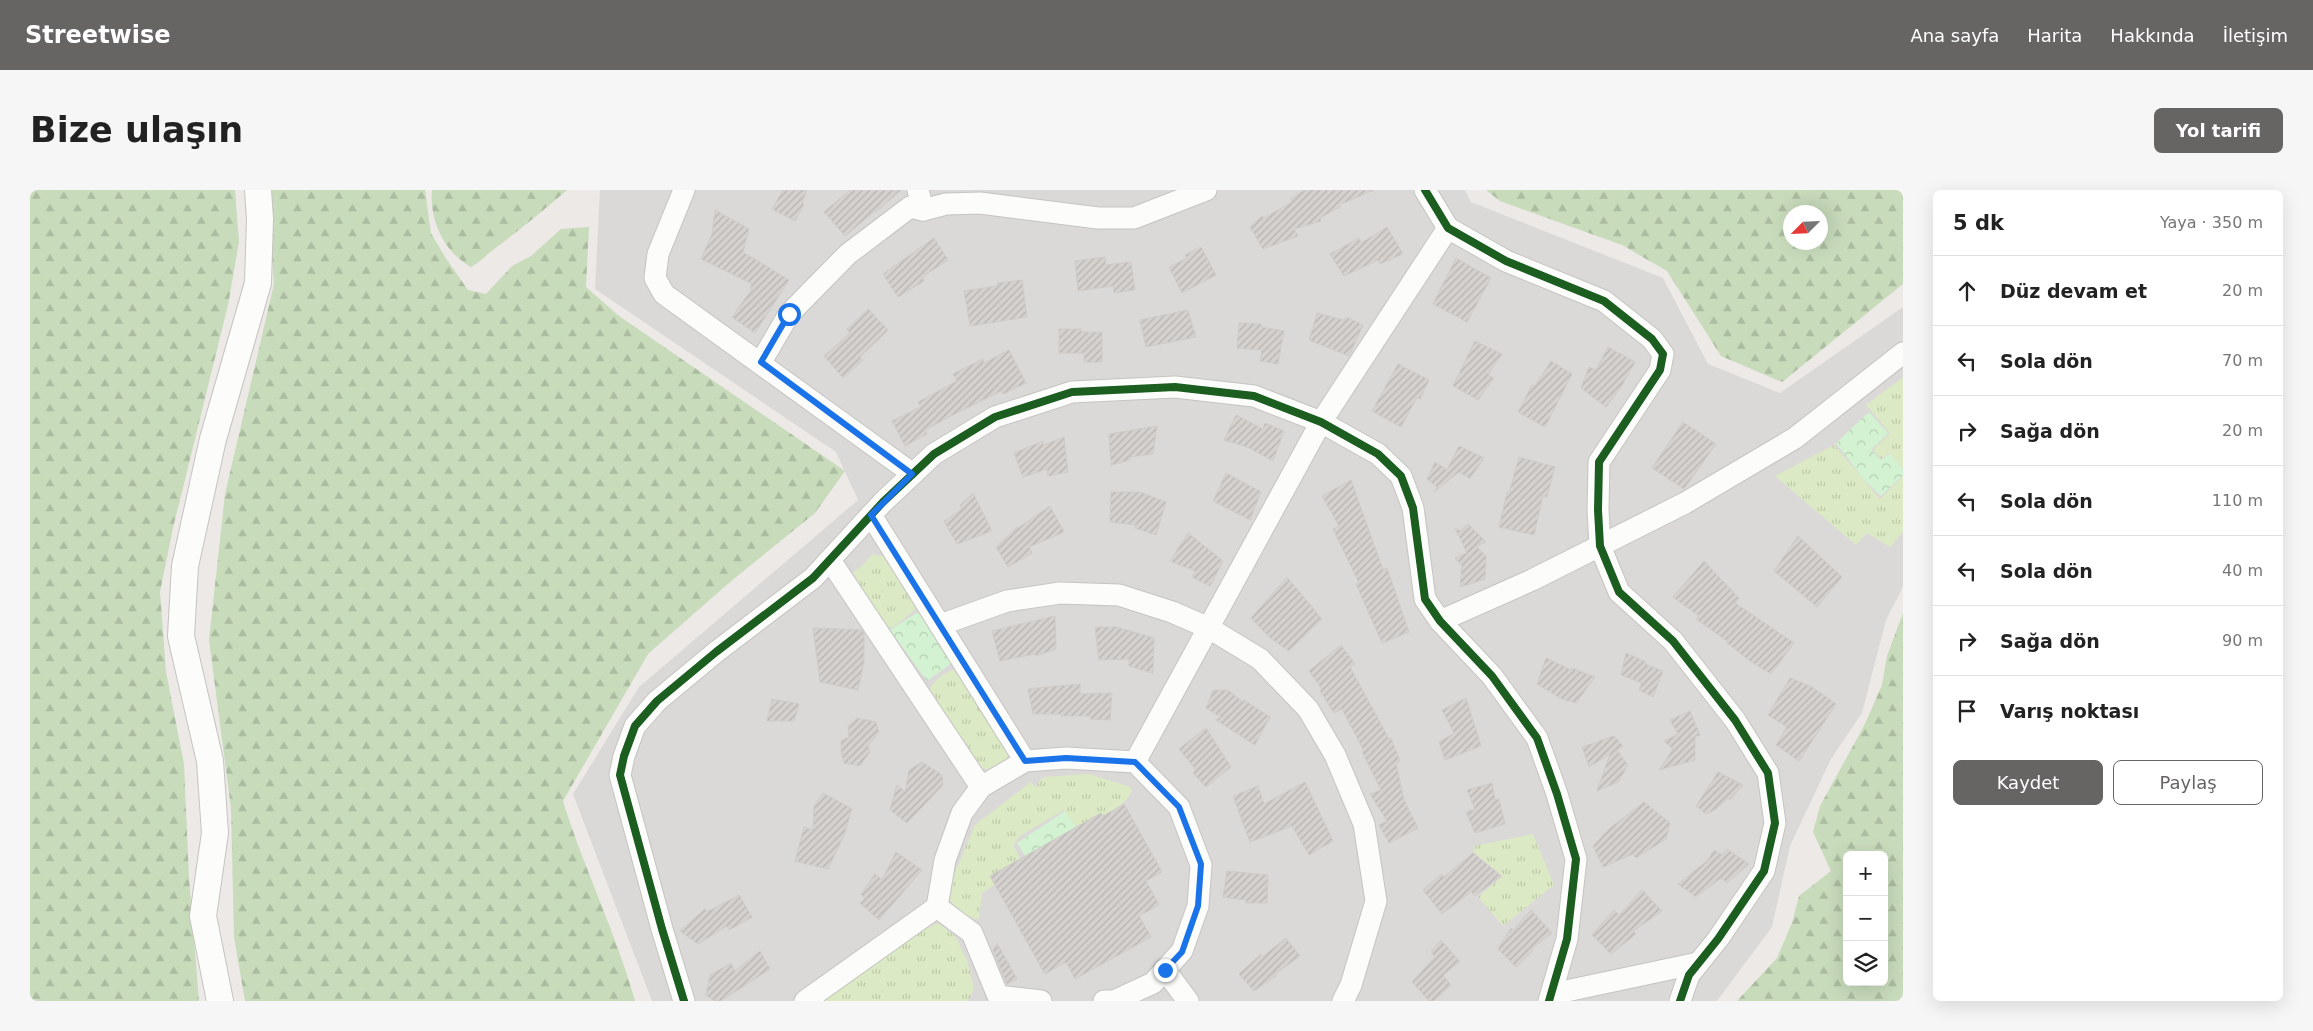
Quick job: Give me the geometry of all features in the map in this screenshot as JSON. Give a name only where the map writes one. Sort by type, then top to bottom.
[{"type":"street","points":[[220,1001],[203,916],[214,834],[210,761],[181,636],[185,566],[213,439],[258,283],[260,219],[258,190]]},
{"type":"street","points":[[684,190],[658,254],[655,278],[664,294],[761,362],[912,474]]},
{"type":"street","points":[[761,362],[789,314],[848,254],[920,200],[946,204],[980,203],[1098,218],[1134,218],[1206,190]]},
{"type":"street","points":[[1425,190],[1448,228],[1506,261],[1604,301],[1652,339],[1663,354],[1660,370],[1599,462],[1598,510],[1600,546],[1620,592],[1673,641],[1735,720],[1768,773],[1775,824],[1764,872],[1718,939],[1689,975],[1680,1001]]},
{"type":"street","points":[[1135,762],[1321,422],[1448,228]]},
{"type":"street","points":[[1440,621],[1532,580],[1685,503],[1794,438],[1903,353]]},
{"type":"street","points":[[684,1001],[662,930],[620,776],[624,756],[635,726],[657,701],[716,652],[813,578],[871,515],[934,454],[995,417],[1072,392],[1175,387],[1254,396],[1321,422],[1378,454],[1402,476],[1412,508],[1425,599],[1440,621],[1492,676],[1537,738],[1557,794],[1576,859],[1567,939],[1550,998],[1698,963]]},
{"type":"street","points":[[871,515],[1025,761]]},
{"type":"street","points":[[830,560],[981,787]]},
{"type":"street","points":[[940,625],[1007,601],[1060,593],[1119,596],[1172,612],[1209,628],[1260,659],[1308,709],[1335,755],[1364,824],[1376,901],[1351,985],[1343,1001]]},
{"type":"street","points":[[805,1001],[937,907],[945,860],[962,813],[981,787],[1025,761],[1066,758],[1135,762],[1179,807],[1201,864],[1198,906],[1182,952],[1153,983],[1114,1001],[1104,1001]]},
{"type":"street","points":[[937,907],[972,933],[994,999],[1041,1001]]},
{"type":"street","points":[[1165,970],[1188,1001]]},
{"type":"shaded area","points":[[600,190],[1465,190],[1471,202],[1663,278],[1708,364],[1780,393],[1903,307],[1903,587],[1886,620],[1862,713],[1831,759],[1790,846],[1772,927],[1717,1001],[652,1001],[573,794],[639,687],[858,500],[836,452],[595,289]]},
{"type":"shaded area","points":[[986,911],[1003,936],[989,952],[975,923],[981,918],[983,912]]},
{"type":"green space","points":[[30,190],[235,190],[239,242],[228,305],[173,528],[160,592],[166,672],[184,764],[189,878],[199,1001],[30,1001]]},
{"type":"green space","points":[[267,190],[425,190],[431,233],[445,257],[468,290],[486,294],[512,266],[531,256],[561,229],[589,227],[586,287],[619,316],[845,471],[815,513],[730,582],[648,654],[563,801],[580,851],[619,951],[635,1001],[245,1001],[234,937],[231,808],[209,640],[225,494],[274,284]]},
{"type":"green space","points":[[432,190],[567,190],[471,267],[453,253],[440,234],[433,213]]},
{"type":"green space","points":[[1486,190],[1903,190],[1903,284],[1782,382],[1721,356],[1667,271],[1622,245],[1500,201]]},
{"type":"green space","points":[[1903,377],[1903,470],[1889,453],[1881,459],[1873,450],[1890,433],[1866,405]]},
{"type":"green space","points":[[1869,412],[1888,433],[1871,450],[1881,460],[1890,454],[1903,470],[1903,475],[1881,496],[1864,480],[1836,443]]},
{"type":"green space","points":[[1834,445],[1880,499],[1903,476],[1903,532],[1890,547],[1867,533],[1856,545],[1775,476]]},
{"type":"green space","points":[[873,554],[885,557],[902,582],[916,609],[894,627],[882,628],[861,593],[853,572],[861,567]]},
{"type":"green space","points":[[918,612],[952,663],[927,681],[890,630]]},
{"type":"green space","points":[[1903,613],[1903,1001],[1737,1001],[1777,958],[1792,923],[1799,896],[1831,871],[1813,832],[1820,806],[1865,724],[1882,685],[1887,656]]},
{"type":"green space","points":[[956,668],[997,732],[1010,760],[990,770],[981,768],[929,693],[935,681]]},
{"type":"green space","points":[[1089,774],[1130,787],[1132,790],[1116,809],[1079,831],[1064,810],[1020,836],[1013,846],[1023,865],[982,893],[979,919],[964,914],[952,903],[946,894],[975,825],[1031,782],[1036,788],[1038,782],[1044,777]]},
{"type":"green space","points":[[1065,811],[1078,830],[1029,862],[1017,843]]},
{"type":"green space","points":[[1533,834],[1554,885],[1503,926],[1478,897],[1503,876],[1474,853],[1474,846]]},
{"type":"green space","points":[[938,923],[955,936],[968,963],[974,989],[968,1001],[821,1001],[919,932]]},
{"type":"building","points":[[783,190],[807,190],[802,202],[804,204],[795,221],[772,209]]},
{"type":"building","points":[[850,190],[901,190],[845,236],[824,212]]},
{"type":"building","points":[[1305,190],[1374,190],[1339,205],[1340,207],[1320,218],[1321,221],[1294,229],[1298,236],[1263,249],[1250,227],[1262,216],[1264,218],[1292,202],[1290,199]]},
{"type":"building","points":[[715,210],[749,229],[743,252],[789,280],[755,333],[732,317],[752,289],[750,288],[752,284],[701,259],[712,234]]},
{"type":"building","points":[[1387,227],[1403,254],[1380,264],[1378,260],[1344,276],[1330,254],[1359,238],[1361,243]]},
{"type":"building","points":[[934,238],[948,260],[922,277],[924,281],[898,297],[883,274]]},
{"type":"building","points":[[1201,247],[1216,275],[1182,293],[1169,267],[1187,258],[1185,255]]},
{"type":"building","points":[[1105,257],[1106,265],[1131,262],[1135,290],[1114,293],[1113,286],[1078,291],[1075,261]]},
{"type":"building","points":[[1456,258],[1491,278],[1467,322],[1433,304]]},
{"type":"building","points":[[1022,280],[1027,317],[970,326],[964,291],[997,286],[997,283]]},
{"type":"building","points":[[868,309],[888,330],[860,357],[863,360],[843,378],[824,356],[850,333],[847,329]]},
{"type":"building","points":[[1188,310],[1196,337],[1146,347],[1140,320]]},
{"type":"building","points":[[1317,313],[1344,320],[1346,317],[1363,325],[1349,356],[1309,340]]},
{"type":"building","points":[[1239,323],[1261,324],[1261,327],[1284,331],[1278,364],[1260,361],[1262,350],[1237,348]]},
{"type":"building","points":[[1059,329],[1081,329],[1081,332],[1102,332],[1102,362],[1084,362],[1084,353],[1059,353]]},
{"type":"building","points":[[1475,341],[1502,354],[1488,375],[1494,378],[1478,400],[1453,386]]},
{"type":"building","points":[[1608,347],[1635,362],[1621,387],[1606,407],[1581,388],[1589,367],[1596,370]]},
{"type":"building","points":[[1009,350],[1026,383],[1003,394],[1001,391],[953,415],[925,430],[927,434],[905,446],[892,421],[921,407],[918,402],[957,381],[953,374],[983,359],[984,363]]},
{"type":"building","points":[[1551,361],[1572,374],[1545,427],[1518,412],[1532,385],[1535,386]]},
{"type":"building","points":[[1398,364],[1429,380],[1420,399],[1417,397],[1401,427],[1372,411]]},
{"type":"building","points":[[1236,415],[1263,429],[1265,423],[1284,431],[1273,461],[1247,447],[1224,440]]},
{"type":"building","points":[[1683,422],[1716,444],[1684,489],[1652,468]]},
{"type":"building","points":[[1157,426],[1153,454],[1130,457],[1130,460],[1111,465],[1109,434]]},
{"type":"building","points":[[1064,437],[1068,472],[1048,476],[1047,469],[1023,477],[1014,453],[1043,441],[1043,445]]},
{"type":"building","points":[[1459,446],[1484,458],[1470,479],[1459,472],[1434,492],[1437,487],[1427,479],[1435,462],[1447,470]]},
{"type":"building","points":[[1519,457],[1555,467],[1547,497],[1543,496],[1534,535],[1499,527],[1507,492],[1509,493]]},
{"type":"building","points":[[1226,473],[1261,492],[1250,520],[1213,501]]},
{"type":"building","points":[[1351,480],[1383,570],[1387,568],[1409,632],[1382,643],[1356,584],[1359,583],[1333,529],[1339,526],[1322,496]]},
{"type":"building","points":[[1111,492],[1140,492],[1166,502],[1156,535],[1135,528],[1136,525],[1110,522]]},
{"type":"building","points":[[973,493],[992,531],[957,544],[944,521],[962,509],[960,505]]},
{"type":"building","points":[[1050,506],[1064,532],[1029,547],[1032,553],[1008,567],[996,547],[1017,527]]},
{"type":"building","points":[[1468,524],[1486,542],[1476,546],[1486,556],[1485,579],[1460,587],[1462,566],[1455,558],[1467,553],[1455,528],[1460,531]]},
{"type":"building","points":[[1188,533],[1223,561],[1210,586],[1192,577],[1195,571],[1170,561]]},
{"type":"building","points":[[1798,536],[1842,577],[1817,607],[1774,571]]},
{"type":"building","points":[[1704,561],[1739,598],[1735,603],[1794,643],[1771,674],[1750,661],[1727,641],[1696,619],[1699,616],[1673,597]]},
{"type":"building","points":[[1287,577],[1322,619],[1289,651],[1270,638],[1251,618]]},
{"type":"building","points":[[1055,616],[1056,649],[1036,656],[1035,654],[1000,661],[992,631]]},
{"type":"building","points":[[1095,627],[1116,627],[1154,638],[1153,673],[1129,666],[1129,659],[1099,660]]},
{"type":"building","points":[[813,628],[862,630],[864,634],[864,662],[858,690],[820,682]]},
{"type":"building","points":[[1341,645],[1355,664],[1350,667],[1389,739],[1391,738],[1400,761],[1396,763],[1404,800],[1418,828],[1389,843],[1379,825],[1387,821],[1370,794],[1381,790],[1362,752],[1364,751],[1342,709],[1334,713],[1320,691],[1322,689],[1309,671]]},
{"type":"building","points":[[1626,653],[1646,662],[1645,664],[1663,671],[1653,697],[1639,690],[1642,683],[1621,675]]},
{"type":"building","points":[[1546,658],[1571,670],[1572,668],[1595,677],[1576,703],[1560,698],[1537,684]]},
{"type":"building","points":[[1790,678],[1812,687],[1836,704],[1799,761],[1776,745],[1787,727],[1768,715]]},
{"type":"building","points":[[1080,684],[1080,694],[1112,693],[1110,720],[1090,719],[1090,716],[1033,714],[1028,689]]},
{"type":"building","points":[[1213,690],[1228,690],[1243,702],[1244,700],[1270,717],[1255,745],[1216,720],[1221,717],[1206,708]]},
{"type":"building","points":[[1466,698],[1481,746],[1445,760],[1439,742],[1454,733],[1442,710]]},
{"type":"building","points":[[772,699],[799,704],[794,721],[767,721]]},
{"type":"building","points":[[1690,711],[1700,735],[1695,737],[1695,760],[1659,770],[1673,749],[1664,741],[1678,734],[1670,720]]},
{"type":"building","points":[[857,718],[876,722],[879,732],[868,746],[870,752],[860,766],[844,763],[841,752],[841,741],[849,737],[848,726]]},
{"type":"building","points":[[1206,728],[1231,767],[1206,787],[1193,773],[1196,770],[1179,749]]},
{"type":"building","points":[[1614,736],[1623,746],[1617,750],[1628,765],[1618,782],[1597,791],[1610,754],[1589,767],[1582,747]]},
{"type":"building","points":[[922,762],[942,775],[943,785],[907,823],[890,810],[897,785],[905,792],[909,770]]},
{"type":"building","points":[[1718,772],[1743,785],[1730,800],[1728,798],[1715,810],[1706,814],[1696,806]]},
{"type":"building","points":[[1305,782],[1333,841],[1309,855],[1292,826],[1250,842],[1233,796],[1258,786],[1264,804]]},
{"type":"building","points":[[1492,783],[1495,800],[1499,799],[1505,824],[1475,833],[1466,812],[1475,809],[1467,790]]},
{"type":"building","points":[[823,793],[852,809],[844,835],[828,869],[795,861],[804,827],[813,830],[814,806]]},
{"type":"building","points":[[1644,802],[1670,823],[1666,839],[1636,858],[1633,854],[1603,867],[1593,846],[1610,828]]},
{"type":"building","points":[[1124,804],[1162,872],[1146,881],[1159,905],[1139,916],[1151,937],[1075,979],[1066,962],[1045,974],[990,876],[1101,813],[1103,816]]},
{"type":"building","points":[[1727,849],[1749,864],[1727,883],[1721,878],[1696,897],[1678,884],[1708,860],[1714,850],[1722,855]]},
{"type":"building","points":[[896,852],[922,870],[879,920],[860,903],[865,899],[861,894],[875,874],[882,880]]},
{"type":"building","points":[[1473,853],[1501,876],[1475,896],[1471,892],[1442,914],[1423,890],[1441,874],[1444,877]]},
{"type":"building","points":[[1227,871],[1268,875],[1267,903],[1246,903],[1246,900],[1223,897]]},
{"type":"building","points":[[1642,890],[1662,911],[1633,931],[1636,934],[1611,954],[1592,935],[1614,910],[1619,915]]},
{"type":"building","points":[[739,895],[752,917],[729,930],[727,926],[698,944],[680,931],[705,909],[707,912]]},
{"type":"building","points":[[1531,910],[1552,933],[1531,949],[1533,951],[1516,967],[1498,949],[1511,928],[1513,930]]},
{"type":"building","points":[[1286,938],[1300,956],[1254,991],[1239,974],[1261,954],[1262,957]]},
{"type":"building","points":[[1441,940],[1460,962],[1443,975],[1451,985],[1434,1001],[1429,1001],[1412,982],[1435,957],[1431,952]]},
{"type":"building","points":[[997,943],[1017,979],[1007,984],[993,950]]},
{"type":"building","points":[[760,951],[770,969],[721,1001],[714,1001],[706,995],[710,975],[731,963],[735,971]]},
{"type":"cycle path","points":[[1425,190],[1448,228],[1506,261],[1604,301],[1652,339],[1663,354],[1660,370],[1599,462],[1598,510],[1600,546],[1619,592],[1673,641],[1735,720],[1768,773],[1775,823],[1764,871],[1718,939],[1689,975],[1680,1001]]},
{"type":"cycle path","points":[[684,1001],[662,929],[620,775],[624,756],[635,726],[657,701],[716,652],[813,578],[883,502],[934,454],[995,417],[1072,392],[1175,387],[1254,396],[1321,422],[1378,454],[1401,476],[1413,508],[1425,599],[1440,621],[1492,676],[1537,738],[1557,794],[1576,859],[1567,939],[1549,1001]]},
{"type":"route","points":[[789,314],[761,362],[912,474],[871,515],[1025,761],[1066,758],[1135,762],[1179,807],[1201,864],[1198,906],[1182,952],[1165,970]]}]
